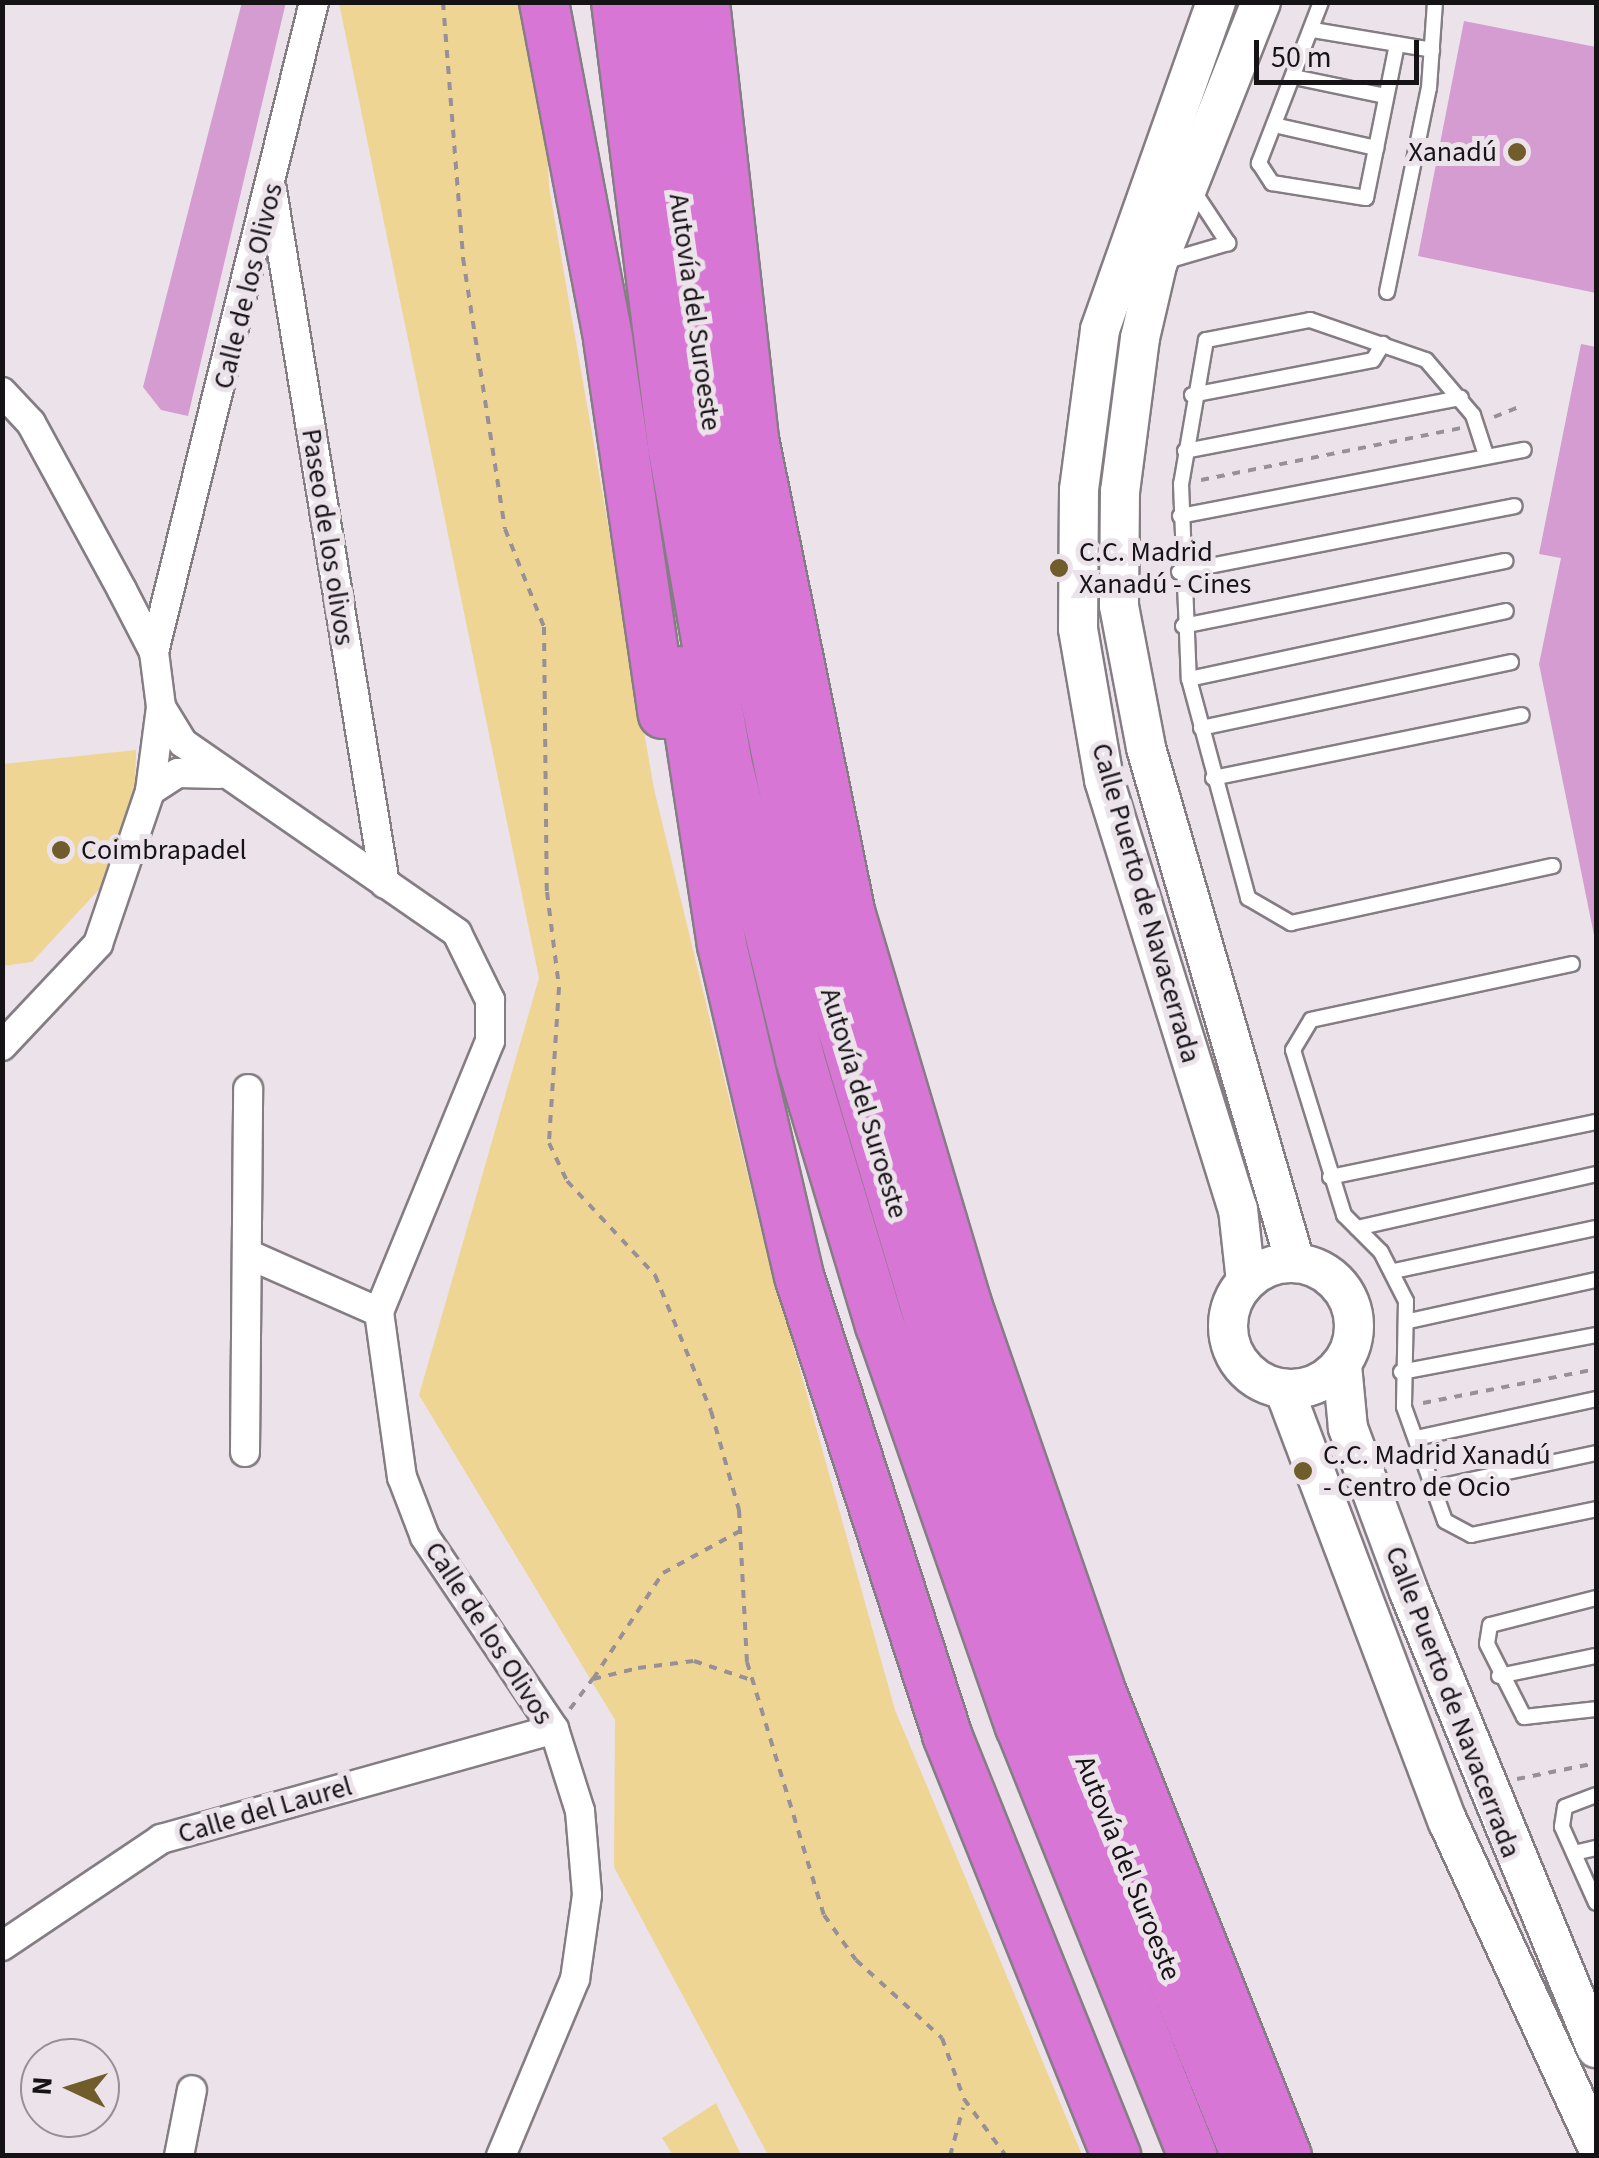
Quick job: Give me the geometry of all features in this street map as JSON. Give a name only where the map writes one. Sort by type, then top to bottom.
[{"type":"highway","points":[[544,2],[608,340],[676,796],[799,1276],[947,1735],[1116,2156]]},
{"type":"highway","points":[[575,2],[608,340]]},
{"type":"highway","name":"Autovía del Suroeste","points":[[616,2],[628,147],[727,761],[800,1058],[880,1324],[1014,1708],[1193,2156]]},
{"type":"highway","name":"Autovía del Suroeste","points":[[662,2],[713,444],[810,920],[930,1321],[1060,1703],[1246,2156]]},
{"type":"highway","points":[[705,2],[720,169],[794,656],[888,1049],[1099,1686],[1287,2156]]},
{"type":"highway","points":[[720,169],[734,109],[726,2]]},
{"type":"highway","points":[[628,147],[622,214],[645,417],[703,835],[753,1100]]},
{"type":"street","name":"Calle de los Olivos","points":[[154,652],[272,190],[314,2]]},
{"type":"street","name":"Calle Puerto de Navacerrada","points":[[1216,2],[1100,330],[1078,490],[1078,629],[1104,780],[1238,1209],[1246,1281]]},
{"type":"street","name":"Calle Puerto de Navacerrada","points":[[1261,2],[1157,266],[1128,407],[1119,606],[1146,748],[1295,1262]]},
{"type":"street","name":"Paseo de los olivos","points":[[272,190],[384,884]]},
{"type":"street","points":[[2,392],[31,423],[154,652],[161,707],[150,791],[98,944],[2,1046]]},
{"type":"street","points":[[122,590],[150,590],[176,568]]},
{"type":"street","name":"Calle de los Olivos","points":[[161,707],[219,774],[457,933],[480,965],[490,1027],[379,1312],[402,1477],[425,1537],[561,1721],[580,1810],[587,1895],[575,1979],[501,2156]]},
{"type":"street","points":[[150,791],[178,772],[219,774]]},
{"type":"street","points":[[246,1452],[252,1256],[248,1089]]},
{"type":"street","points":[[252,1256],[379,1312]]},
{"type":"street","points":[[1295,1262],[1344,1290],[1355,1328],[1342,1364],[1316,1384],[1284,1389],[1236,1356],[1228,1317],[1246,1281],[1295,1262]]},
{"type":"street","name":"Calle Puerto de Navacerrada","points":[[1342,1364],[1348,1428],[1484,1788],[1593,2040]]},
{"type":"street","name":"Calle Puerto de Navacerrada","points":[[1284,1389],[1448,1822],[1596,2144]]},
{"type":"street","name":"Calle del Laurel","points":[[2,1946],[162,1839],[561,1721]]},
{"type":"street","points":[[179,2156],[192,2090]]},
{"type":"lane","points":[[1321,2],[1259,163],[1272,182],[1366,198],[1397,44]]},
{"type":"lane","points":[[1388,292],[1432,50],[1435,2]]},
{"type":"lane","points":[[1312,30],[1432,50]]},
{"type":"lane","points":[[1294,77],[1386,96]]},
{"type":"lane","points":[[1274,126],[1376,148]]},
{"type":"lane","points":[[1157,266],[1196,246],[1228,243],[1190,179]]},
{"type":"lane","points":[[1486,454],[1461,398],[1426,360],[1310,320],[1206,340],[1192,394],[1181,484],[1179,572],[1189,679],[1248,898],[1291,924],[1553,866]]},
{"type":"lane","points":[[1192,394],[1373,360],[1383,344]]},
{"type":"lane","points":[[1185,451],[1461,398]]},
{"type":"lane","points":[[1180,516],[1486,454],[1524,450]]},
{"type":"lane","points":[[1179,572],[1515,506]]},
{"type":"lane","points":[[1183,626],[1506,561]]},
{"type":"lane","points":[[1189,679],[1506,611]]},
{"type":"lane","points":[[1201,728],[1511,662]]},
{"type":"lane","points":[[1213,778],[1522,715]]},
{"type":"lane","points":[[1572,964],[1310,1020],[1293,1050],[1330,1177],[1357,1228],[1394,1272],[1408,1321],[1401,1372],[1404,1406],[1445,1521],[1471,1534],[1596,1510]]},
{"type":"lane","points":[[1330,1177],[1596,1122]]},
{"type":"lane","points":[[1357,1228],[1596,1174]]},
{"type":"lane","points":[[1394,1272],[1596,1228]]},
{"type":"lane","points":[[1408,1321],[1596,1280]]},
{"type":"lane","points":[[1401,1372],[1596,1334]]},
{"type":"lane","points":[[1416,1438],[1596,1400]]},
{"type":"lane","points":[[1434,1488],[1596,1453]]},
{"type":"lane","points":[[1596,1598],[1490,1625],[1499,1676],[1524,1716],[1596,1709]]},
{"type":"lane","points":[[1499,1676],[1596,1656]]},
{"type":"lane","points":[[1596,1795],[1565,1807],[1574,1853],[1596,1903]]},
{"type":"lane","name":"Calle Puerto de Navacerrada","points":[[1448,1822],[1483,1862],[1560,2035],[1593,2040]]},
{"type":"lane","points":[[1574,1853],[1596,1848]]},
{"type":"path","points":[[443,2],[463,258],[505,529],[544,626],[547,892],[559,988],[549,1143],[567,1182],[655,1275],[711,1411],[739,1510],[753,1680],[824,1915],[856,1960],[942,2038],[964,2100],[1006,2156]]},
{"type":"path","points":[[1181,484],[1476,425],[1522,406]]},
{"type":"path","points":[[1404,1406],[1596,1369]]},
{"type":"path","points":[[561,1721],[593,1680],[663,1572],[740,1531]]},
{"type":"path","points":[[593,1680],[694,1661],[753,1680]]},
{"type":"path","points":[[1484,1788],[1596,1763]]},
{"type":"path","points":[[950,2156],[964,2108]]},
{"type":"shaded area","points":[[339,3],[541,3],[549,187],[654,789],[761,1230],[895,1710],[1082,2155],[768,2155],[614,1867],[615,1720],[419,1395],[539,978]]},
{"type":"shaded area","name":"Coimbrapadel","points":[[136,750],[134,816],[104,884],[32,962],[3,966],[3,764]]},
{"type":"shaded area","points":[[716,2103],[741,2155],[673,2155],[662,2138]]},
{"type":"building","points":[[242,2],[286,2],[188,416],[161,410],[143,387]]},
{"type":"building","name":"Xanadú","points":[[1464,21],[1596,47],[1596,293],[1418,256]]},
{"type":"building","points":[[1581,344],[1596,347],[1595,940],[1539,664],[1561,558],[1539,554]]},
{"type":"place","name":"Xanadú","points":[[1517,152]]},
{"type":"place","name":"C.C. Madrid Xanadú - Cines","points":[[1059,568]]},
{"type":"place","name":"Coimbrapadel","points":[[61,850]]},
{"type":"place","name":"C.C. Madrid Xanadú - Centro de Ocio","points":[[1303,1471]]}]
